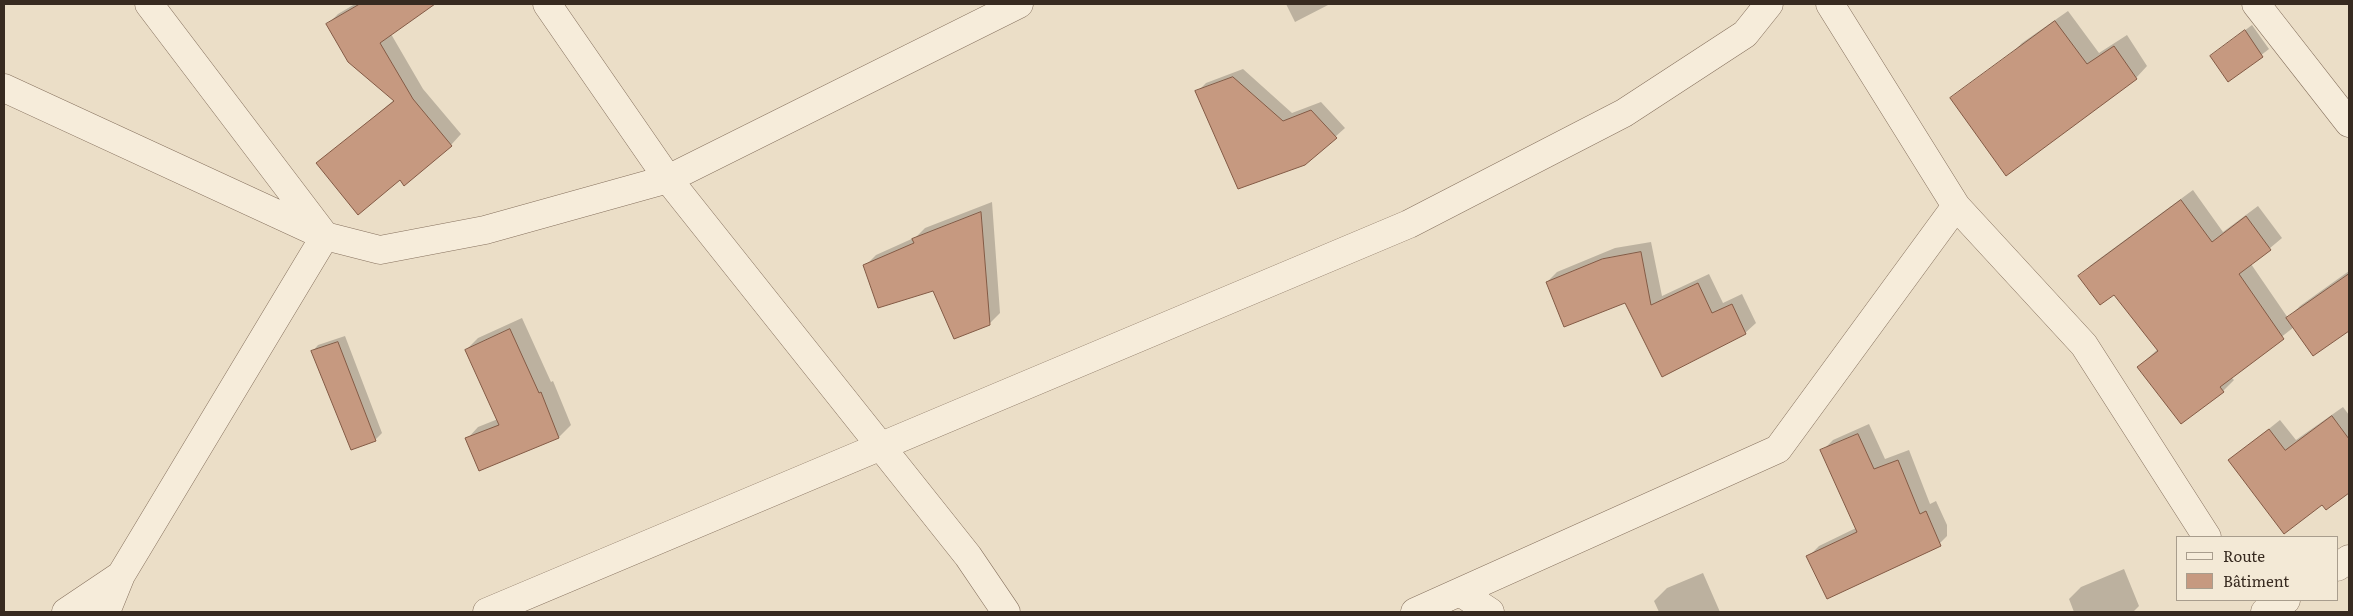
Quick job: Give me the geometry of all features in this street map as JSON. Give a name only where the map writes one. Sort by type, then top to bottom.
[{"type":"street","points":[[149,4],[325,236]]},
{"type":"street","points":[[546,4],[668,180],[968,556],[1006,612]]},
{"type":"street","points":[[4,88],[325,236],[380,250],[485,230],[668,180],[1020,4]]},
{"type":"street","points":[[486,612],[1409,224],[1624,113],[1745,34],[1769,4]]},
{"type":"street","points":[[1830,4],[1956,206],[2084,345],[2206,536]]},
{"type":"street","points":[[2256,4],[2347,118]]},
{"type":"street","points":[[1415,612],[1778,449],[1956,206]]},
{"type":"street","points":[[106,612],[121,575],[325,236]]},
{"type":"street","points":[[2338,566],[2349,559]]},
{"type":"street","points":[[66,612],[121,575]]},
{"type":"street","points":[[1460,592],[1490,612]]},
{"type":"building","points":[[360,4],[435,4],[380,43],[413,99],[452,146],[404,186],[400,180],[358,215],[316,163],[394,101],[348,62],[326,24]]},
{"type":"building","points":[[2055,21],[2087,64],[2114,46],[2137,79],[2006,176],[1950,98]]},
{"type":"building","points":[[2245,30],[2263,57],[2228,82],[2210,56]]},
{"type":"building","points":[[1233,77],[1283,121],[1311,110],[1337,138],[1305,165],[1238,189],[1195,91]]},
{"type":"building","points":[[2181,200],[2212,242],[2246,216],[2271,250],[2239,274],[2284,339],[2220,387],[2224,392],[2181,424],[2137,367],[2158,351],[2114,295],[2100,305],[2078,276]]},
{"type":"building","points":[[981,212],[990,325],[954,339],[933,291],[878,308],[863,265],[914,243],[912,239]]},
{"type":"building","points":[[1641,252],[1651,305],[1698,283],[1712,313],[1732,304],[1746,334],[1662,377],[1625,303],[1564,327],[1546,282],[1602,259]]},
{"type":"building","points":[[2349,274],[2349,331],[2313,356],[2286,318]]},
{"type":"building","points":[[510,329],[539,393],[541,392],[559,438],[479,471],[465,438],[499,425],[465,350]]},
{"type":"building","points":[[338,342],[376,441],[351,450],[311,351]]},
{"type":"building","points":[[2332,416],[2349,439],[2349,493],[2326,510],[2322,505],[2284,534],[2228,460],[2269,429],[2285,450]]},
{"type":"building","points":[[1858,434],[1874,469],[1898,460],[1920,514],[1926,511],[1941,546],[1827,599],[1806,556],[1857,532],[1820,450]]}]
